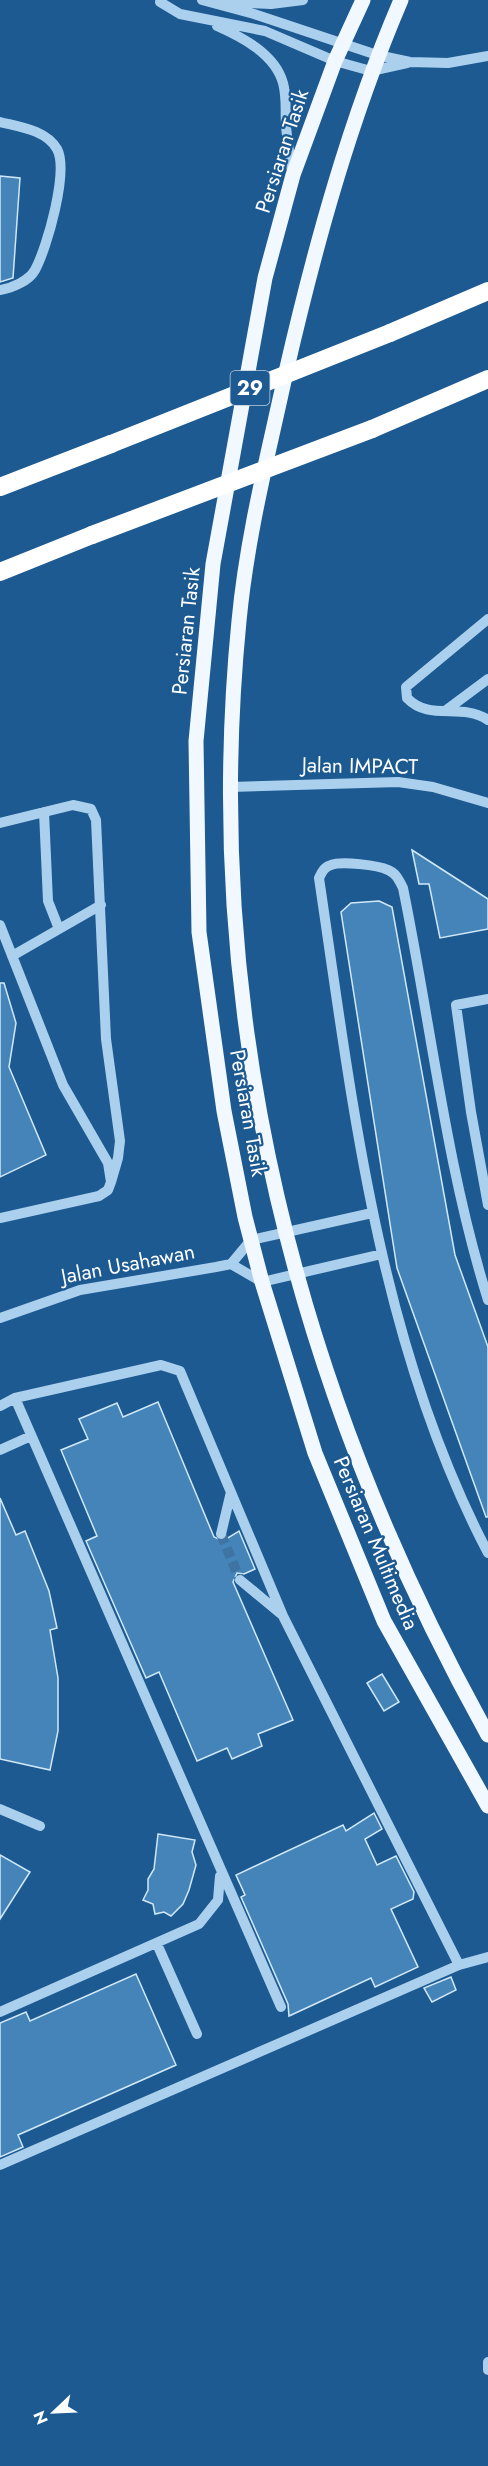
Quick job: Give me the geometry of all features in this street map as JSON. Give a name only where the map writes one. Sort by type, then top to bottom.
[{"type":"highway","name":"29","points":[[0,487],[390,333],[488,291]]},
{"type":"highway","points":[[0,572],[372,429],[488,379]]},
{"type":"highway","points":[[0,578],[18,566]]},
{"type":"main road","name":"Persiaran Tasik","points":[[262,1282],[224,1111],[199,932],[196,741],[213,564],[265,278],[293,175],[335,61],[363,0]]},
{"type":"main road","name":"Persiaran Tasik","points":[[296,1274],[269,1164],[240,973],[230,787],[239,620],[252,525],[302,303],[371,71],[401,0]]},
{"type":"main road","name":"Persiaran Multimedia","points":[[296,1274],[340,1415],[372,1494],[413,1592],[488,1735]]},
{"type":"main road","name":"Persiaran Multimedia","points":[[262,1282],[315,1453],[384,1621],[488,1806]]},
{"type":"street","points":[[156,1],[172,0]]},
{"type":"street","points":[[203,0],[272,4],[303,0]]},
{"type":"street","points":[[203,0],[254,14],[377,56],[410,62],[448,63],[488,56]]},
{"type":"street","points":[[156,1],[180,14],[265,31],[335,61],[371,71],[410,62]]},
{"type":"street","points":[[199,18],[247,41],[275,65],[285,92],[286,125],[293,175]]},
{"type":"street","points":[[0,122],[30,129],[46,137],[56,148],[62,162],[59,194],[34,272],[13,287],[0,290]]},
{"type":"street","points":[[488,619],[406,687],[407,698],[423,710],[478,713],[488,720]]},
{"type":"street","points":[[445,711],[488,679]]},
{"type":"street","name":"Jalan IMPACT","points":[[230,787],[398,782],[433,787],[488,803]]},
{"type":"street","points":[[0,823],[74,805],[91,809],[98,831],[106,1039],[120,1142],[118,1158],[108,1190],[99,1196],[0,1218]]},
{"type":"street","points":[[44,812],[48,901],[59,929]]},
{"type":"street","points":[[488,1300],[469,1239],[450,1151],[423,987],[403,888],[396,875],[387,869],[342,863],[324,869],[319,878],[354,1111],[372,1213],[425,1404],[448,1467],[488,1553]]},
{"type":"street","points":[[12,956],[101,905]]},
{"type":"street","points":[[0,925],[63,1084],[111,1177]]},
{"type":"street","points":[[488,999],[456,1005],[488,1205]]},
{"type":"street","points":[[372,1213],[251,1240],[231,1264],[262,1282],[382,1254]]},
{"type":"street","name":"Jalan Usahawan","points":[[0,1318],[80,1290],[231,1264]]},
{"type":"street","points":[[0,1406],[15,1398],[161,1365],[180,1371],[284,1616],[459,1965]]},
{"type":"street","points":[[15,1398],[281,2007]]},
{"type":"street","points":[[0,1450],[31,1436]]},
{"type":"street","points":[[221,1534],[231,1492]]},
{"type":"street","points":[[240,1580],[284,1616]]},
{"type":"street","points":[[0,1809],[40,1826]]},
{"type":"street","points":[[0,2012],[188,1930],[207,1916],[221,1890],[220,1868]]},
{"type":"street","points":[[157,1944],[197,2034]]},
{"type":"street","points":[[0,2166],[459,1965],[488,1957]]},
{"type":"street","points":[[488,2362],[488,2370]]},
{"type":"building","points":[[0,176],[20,178],[13,278],[0,282]]},
{"type":"building","points":[[412,850],[488,899],[488,929],[440,938],[429,884],[419,884]]},
{"type":"building","points":[[379,901],[392,907],[455,1255],[488,1347],[488,1517],[486,1517],[397,1268],[341,912],[351,903]]},
{"type":"building","points":[[0,983],[4,983],[16,1023],[9,1067],[46,1155],[0,1177]]},
{"type":"building","points":[[158,1402],[214,1537],[223,1541],[239,1531],[255,1569],[244,1574],[237,1573],[233,1582],[293,1720],[258,1734],[262,1746],[232,1759],[227,1748],[197,1761],[159,1672],[146,1678],[86,1541],[97,1536],[61,1450],[88,1439],[79,1419],[117,1403],[123,1417]]},
{"type":"building","points":[[0,1498],[16,1535],[25,1531],[49,1591],[57,1628],[50,1630],[58,1678],[58,1731],[50,1770],[0,1759]]},
{"type":"building","points":[[382,1674],[399,1702],[384,1711],[367,1683]]},
{"type":"building","points":[[374,1813],[382,1829],[365,1839],[377,1865],[396,1856],[414,1892],[413,1899],[391,1909],[418,1967],[375,1987],[371,1978],[289,2016],[288,2004],[241,1897],[245,1895],[236,1875],[343,1825],[346,1831]]},
{"type":"building","points":[[158,1834],[195,1840],[192,1852],[196,1865],[189,1890],[183,1904],[171,1916],[164,1912],[155,1914],[153,1904],[143,1900],[148,1890],[148,1879],[154,1869]]},
{"type":"building","points":[[0,1855],[30,1872],[0,1919]]},
{"type":"building","points":[[136,1974],[176,2065],[18,2135],[23,2147],[0,2157],[0,2023],[26,2012],[30,2021]]},
{"type":"building","points":[[451,1977],[456,1990],[432,2002],[424,1988]]},
{"type":"tunnel","points":[[221,1534],[240,1580]]}]
